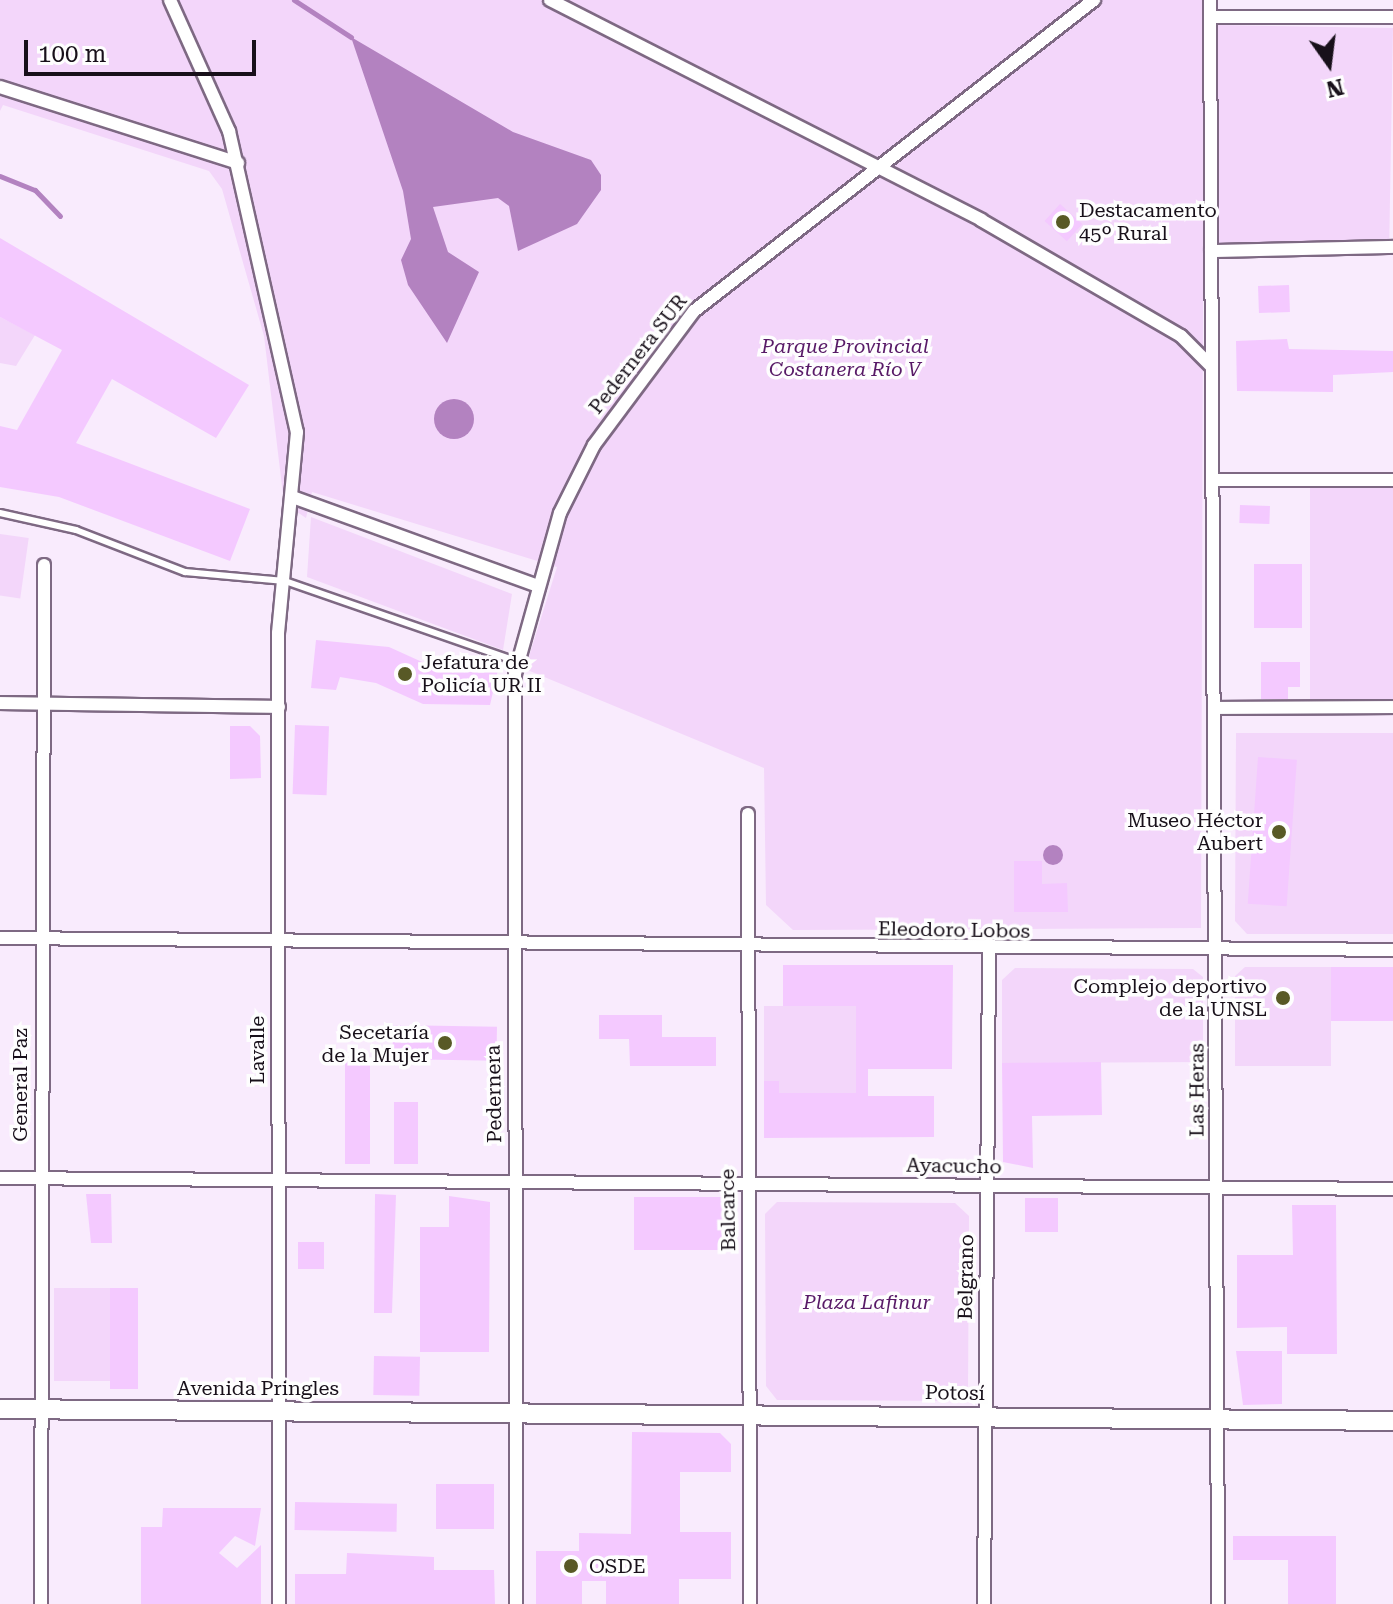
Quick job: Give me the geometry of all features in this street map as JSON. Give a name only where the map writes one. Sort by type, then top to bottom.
[{"type":"main road","name":"Avenida Pringles","points":[[0,1409],[516,1410]]},
{"type":"main road","name":"Potosí","points":[[516,1410],[1393,1421]]},
{"type":"street","name":"Lavalle","points":[[170,0],[212,85],[238,163],[293,395],[295,498],[285,581],[279,707],[279,1604]]},
{"type":"street","points":[[550,0],[875,167],[1168,328],[1211,366]]},
{"type":"street","name":"Pedernera SUR","points":[[538,586],[560,513],[594,445],[694,311],[875,167],[1094,0]]},
{"type":"street","name":"Las Heras","points":[[1210,0],[1212,480],[1219,951],[1218,1604]]},
{"type":"street","points":[[1211,17],[1393,17]]},
{"type":"street","points":[[0,87],[238,163]]},
{"type":"street","points":[[1211,251],[1393,247]]},
{"type":"street","points":[[1212,480],[1393,480]]},
{"type":"street","points":[[295,498],[538,586]]},
{"type":"street","name":"General Paz","points":[[41,1604],[39,939],[45,703],[44,565]]},
{"type":"street","name":"Pedernera","points":[[516,1604],[516,661],[538,586]]},
{"type":"street","points":[[0,703],[279,707]]},
{"type":"street","points":[[1215,708],[1393,707]]},
{"type":"street","name":"Balcarce","points":[[748,814],[750,1604]]},
{"type":"street","name":"Eleodoro Lobos","points":[[0,938],[989,951],[1393,950]]},
{"type":"street","name":"Belgrano","points":[[984,1604],[989,951]]},
{"type":"street","name":"Ayacucho","points":[[0,1178],[1393,1189]]},
{"type":"lane","points":[[0,513],[76,530],[185,572],[285,581],[516,661]]},
{"type":"green space","name":"Parque Provincial Costanera Río V","points":[[0,0],[1204,0],[1201,928],[793,930],[766,905],[764,768],[525,669],[557,567],[312,492],[306,518],[284,503],[264,336],[222,189],[209,171],[3,105],[0,111]]},
{"type":"green space","points":[[1217,25],[1393,28],[1389,248],[1213,245]]},
{"type":"green space","points":[[0,317],[35,335],[16,366],[0,363]]},
{"type":"green space","points":[[1310,488],[1393,488],[1393,699],[1310,699]]},
{"type":"green space","points":[[311,517],[512,594],[503,650],[307,577]]},
{"type":"green space","points":[[0,534],[29,538],[20,598],[0,596]]},
{"type":"green space","points":[[1236,733],[1393,733],[1393,934],[1247,934],[1235,921]]},
{"type":"green space","name":"Complejo deportivo de la UNSL","points":[[1245,967],[1331,967],[1331,1066],[1235,1066],[1235,976]]},
{"type":"green space","points":[[1015,968],[1193,969],[1203,977],[1203,1062],[1002,1063],[1002,980]]},
{"type":"green space","points":[[764,1006],[856,1006],[856,1093],[779,1093],[778,1081],[764,1081]]},
{"type":"green space","name":"Plaza Lafinur","points":[[777,1202],[955,1203],[969,1216],[968,1390],[960,1401],[777,1400],[766,1386],[765,1214]]},
{"type":"green space","points":[[54,1288],[110,1288],[110,1381],[54,1381]]},
{"type":"shaded area","points":[[351,37],[513,132],[591,160],[601,175],[601,190],[577,224],[518,251],[509,206],[498,198],[433,207],[448,252],[479,272],[447,343],[408,285],[401,260],[411,239],[403,191]]},
{"type":"shaded area","points":[[454,399],[468,405],[474,419],[468,433],[454,439],[440,433],[434,419],[440,405]]},
{"type":"shaded area","points":[[1053,845],[1060,848],[1063,855],[1060,862],[1053,865],[1046,862],[1043,855],[1046,848]]},
{"type":"building","name":"Destacamento 45º Rural","points":[[1060,204],[1082,224],[1067,241],[1045,221]]},
{"type":"building","points":[[0,238],[249,385],[216,438],[112,379],[76,443],[250,509],[230,561],[59,497],[0,487],[0,426],[17,430],[62,350],[0,317]]},
{"type":"building","points":[[1289,285],[1290,312],[1259,313],[1258,286]]},
{"type":"building","points":[[1287,339],[1289,349],[1393,351],[1393,372],[1333,375],[1333,392],[1237,391],[1236,341]]},
{"type":"building","points":[[1240,505],[1270,506],[1269,524],[1239,523]]},
{"type":"building","points":[[1254,564],[1302,564],[1302,628],[1254,628]]},
{"type":"building","name":"Jefatura de Policía UR II","points":[[316,640],[389,647],[431,666],[498,670],[490,705],[423,704],[376,683],[340,677],[336,690],[311,688]]},
{"type":"building","points":[[1261,662],[1300,662],[1300,687],[1288,687],[1288,699],[1261,699]]},
{"type":"building","points":[[295,725],[329,726],[327,795],[293,794]]},
{"type":"building","points":[[230,726],[250,726],[260,736],[261,778],[230,779]]},
{"type":"building","name":"Museo Héctor Aubert","points":[[1258,757],[1297,760],[1287,906],[1248,904]]},
{"type":"building","points":[[1014,861],[1042,861],[1042,884],[1067,883],[1068,912],[1014,912]]},
{"type":"building","points":[[783,965],[953,965],[952,1069],[868,1069],[868,1096],[934,1096],[934,1137],[764,1138],[764,1081],[779,1081],[779,1093],[856,1093],[856,1006],[783,1006]]},
{"type":"building","points":[[1331,967],[1393,967],[1393,1021],[1331,1021]]},
{"type":"building","points":[[599,1015],[662,1015],[662,1037],[716,1037],[716,1066],[630,1066],[629,1039],[599,1039]]},
{"type":"building","name":"Secetaría de la Mujer","points":[[393,1025],[497,1027],[496,1061],[392,1059]]},
{"type":"building","points":[[345,1059],[370,1059],[370,1164],[345,1164]]},
{"type":"building","points":[[1101,1062],[1102,1115],[1032,1116],[1033,1168],[1003,1162],[1002,1063]]},
{"type":"building","points":[[394,1102],[418,1102],[418,1164],[394,1164]]},
{"type":"building","points":[[86,1194],[111,1194],[112,1243],[91,1243]]},
{"type":"building","points":[[375,1194],[396,1195],[392,1313],[374,1313]]},
{"type":"building","points":[[449,1196],[490,1202],[489,1352],[420,1352],[420,1227],[449,1227]]},
{"type":"building","points":[[634,1197],[731,1197],[731,1250],[634,1250]]},
{"type":"building","points":[[1025,1198],[1058,1198],[1058,1232],[1025,1232]]},
{"type":"building","points":[[1292,1205],[1336,1205],[1337,1354],[1287,1354],[1287,1327],[1237,1328],[1237,1255],[1293,1255]]},
{"type":"building","points":[[298,1242],[324,1242],[324,1269],[298,1269]]},
{"type":"building","points":[[110,1288],[138,1288],[138,1389],[110,1389]]},
{"type":"building","points":[[1236,1351],[1282,1351],[1282,1404],[1243,1405]]},
{"type":"building","points":[[374,1356],[420,1357],[419,1396],[373,1395]]},
{"type":"building","points":[[632,1432],[720,1433],[731,1444],[731,1472],[680,1472],[680,1532],[731,1532],[731,1579],[679,1579],[679,1604],[606,1604],[606,1581],[582,1581],[582,1604],[536,1604],[536,1551],[579,1551],[579,1533],[631,1534]]},
{"type":"building","points":[[436,1484],[494,1484],[494,1529],[436,1529]]},
{"type":"building","points":[[295,1502],[397,1504],[396,1532],[295,1530]]},
{"type":"building","points":[[163,1508],[261,1508],[255,1546],[235,1536],[219,1553],[237,1568],[261,1545],[261,1604],[141,1604],[141,1527],[162,1527]]},
{"type":"building","points":[[1233,1536],[1336,1536],[1336,1604],[1288,1604],[1288,1560],[1233,1560]]},
{"type":"building","points":[[347,1553],[434,1557],[434,1570],[494,1570],[495,1604],[295,1604],[295,1574],[346,1574]]},
{"type":"waterway","points":[[294,0],[351,37]]},
{"type":"waterway","points":[[0,176],[35,190],[60,216]]},
{"type":"place","name":"Destacamento 45º Rural","points":[[1063,222]]},
{"type":"place","name":"Jefatura de Policía UR II","points":[[405,674]]},
{"type":"place","name":"Museo Héctor Aubert","points":[[1279,832]]},
{"type":"place","name":"Complejo deportivo de la UNSL","points":[[1283,998]]},
{"type":"place","name":"Secetaría de la Mujer","points":[[445,1043]]},
{"type":"place","name":"OSDE","points":[[571,1566]]}]
